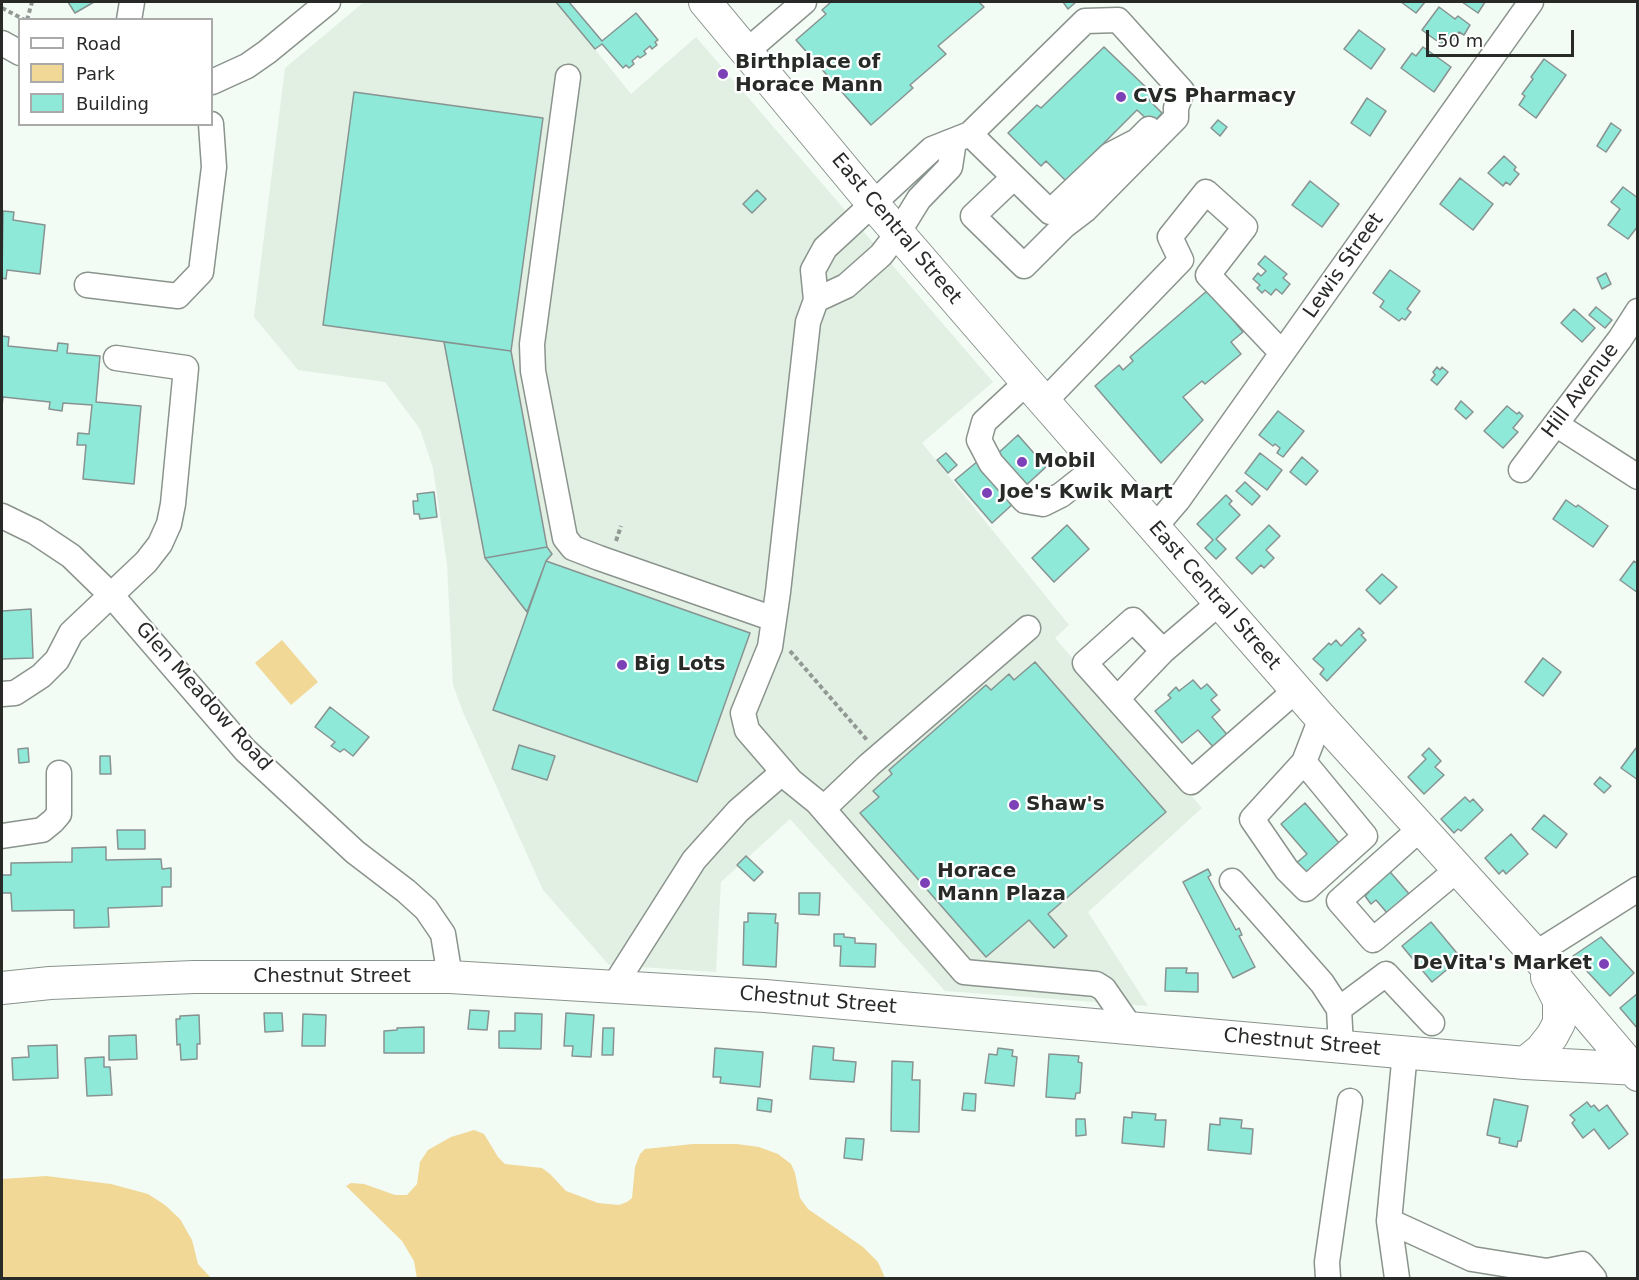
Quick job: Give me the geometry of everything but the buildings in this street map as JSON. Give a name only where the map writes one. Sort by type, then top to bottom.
[{"type":"main road","name":"East Central Street","points":[[717,6],[747,51],[898,233],[1219,603],[1535,954],[1636,1071]]},
{"type":"main road","points":[[1525,1063],[1552,1036],[1559,1023],[1559,1001],[1535,954]]},
{"type":"main road","name":"Chestnut Street","points":[[2,988],[50,983],[194,977],[450,977],[765,996],[1636,1071]]},
{"type":"street","points":[[129,18],[132,2]]},
{"type":"street","points":[[213,82],[253,61],[328,2]]},
{"type":"street","points":[[747,51],[804,2]]},
{"type":"street","name":"Lewis Street","points":[[1154,528],[1178,500],[1531,2]]},
{"type":"street","points":[[1014,177],[973,216],[1024,266],[1057,219],[1085,210],[1176,118],[1176,108],[1182,91],[1118,20],[1085,21],[962,137],[932,149],[825,248],[813,270],[816,300],[808,322],[770,647],[743,713],[747,730],[783,772],[823,809],[964,972],[1096,984],[1104,989],[1131,1028]]},
{"type":"street","points":[[2,43],[18,52]]},
{"type":"street","points":[[568,77],[532,344],[532,370],[565,538],[573,548],[773,629]]},
{"type":"street","points":[[87,285],[177,296],[201,272],[214,167],[211,126]]},
{"type":"street","points":[[962,137],[1014,177],[1057,219]]},
{"type":"street","points":[[816,300],[846,286],[881,255],[919,199],[950,167],[962,137]]},
{"type":"street","points":[[1208,275],[1245,227],[1206,192],[1170,237],[1181,260],[1208,275],[1282,353]]},
{"type":"street","points":[[1099,465],[1061,495],[1043,504],[1025,501],[991,463],[979,440],[984,422],[1036,392],[1181,260]]},
{"type":"street","name":"Hill Avenue","points":[[1521,470],[1557,425],[1638,311]]},
{"type":"street","points":[[2,694],[15,693],[41,676],[57,660],[71,633],[132,578],[152,556],[167,529],[173,504],[186,368],[116,358]]},
{"type":"street","points":[[1557,425],[1638,477]]},
{"type":"street","name":"Glen Meadow Road","points":[[2,516],[35,532],[63,550],[112,596],[245,750],[355,852],[426,909],[443,934],[450,977]]},
{"type":"street","points":[[1117,699],[1163,651],[1219,603]]},
{"type":"street","points":[[1163,651],[1133,620],[1085,663],[1191,782],[1296,690]]},
{"type":"street","points":[[823,809],[878,758],[1028,628]]},
{"type":"street","points":[[1304,762],[1365,836],[1306,889],[1287,870],[1252,819],[1304,762],[1321,718]]},
{"type":"street","points":[[614,986],[694,860],[738,811],[783,772]]},
{"type":"street","points":[[2,836],[42,830],[53,821],[59,814],[59,773]]},
{"type":"street","points":[[1421,828],[1339,901],[1373,940],[1458,869]]},
{"type":"street","points":[[1232,882],[1322,983],[1339,1009],[1341,1046]]},
{"type":"street","points":[[1535,954],[1638,890]]},
{"type":"street","points":[[1339,1009],[1386,974],[1432,1023]]},
{"type":"street","points":[[1397,1278],[1389,1221],[1406,1052]]},
{"type":"street","points":[[1328,1278],[1328,1262],[1350,1101]]},
{"type":"street","points":[[1389,1221],[1475,1269],[1547,1270],[1582,1264],[1594,1278]]},
{"type":"path","points":[[27,18],[32,2]]},
{"type":"path","points":[[2,8],[22,18]]},
{"type":"path","points":[[773,629],[873,748],[878,758]]},
{"type":"shaded area","name":"Horace Mann Plaza","points":[[364,2],[557,2],[631,94],[696,37],[993,382],[922,443],[1069,625],[1055,638],[1202,808],[1088,912],[1148,1006],[945,991],[790,819],[721,882],[716,972],[609,965],[543,890],[453,685],[447,564],[433,468],[420,429],[385,382],[298,370],[254,317],[285,68]]},
{"type":"green space","points":[[282,640],[318,682],[291,705],[255,663]]},
{"type":"green space","points":[[474,1130],[484,1134],[505,1164],[542,1168],[566,1191],[598,1203],[619,1205],[632,1198],[635,1167],[640,1154],[645,1149],[693,1144],[737,1144],[759,1147],[778,1154],[791,1164],[800,1198],[808,1209],[863,1247],[878,1262],[885,1278],[417,1278],[414,1261],[402,1241],[346,1186],[351,1183],[364,1184],[395,1195],[407,1195],[417,1184],[420,1162],[428,1150],[451,1137]]},
{"type":"green space","points":[[46,1176],[111,1184],[148,1194],[180,1219],[192,1240],[198,1264],[211,1278],[2,1278],[2,1179]]},
{"type":"place","name":"Birthplace of Horace Mann","points":[[723,74]]},
{"type":"place","name":"CVS Pharmacy","points":[[1121,97]]},
{"type":"place","name":"Mobil","points":[[1022,462]]},
{"type":"place","name":"Joe's Kwik Mart","points":[[987,493]]},
{"type":"place","name":"Big Lots","points":[[622,665]]},
{"type":"place","name":"Shaw's","points":[[1014,805]]},
{"type":"place","name":"Horace Mann Plaza","points":[[925,883]]},
{"type":"place","name":"DeVita's Market","points":[[1604,964]]}]
